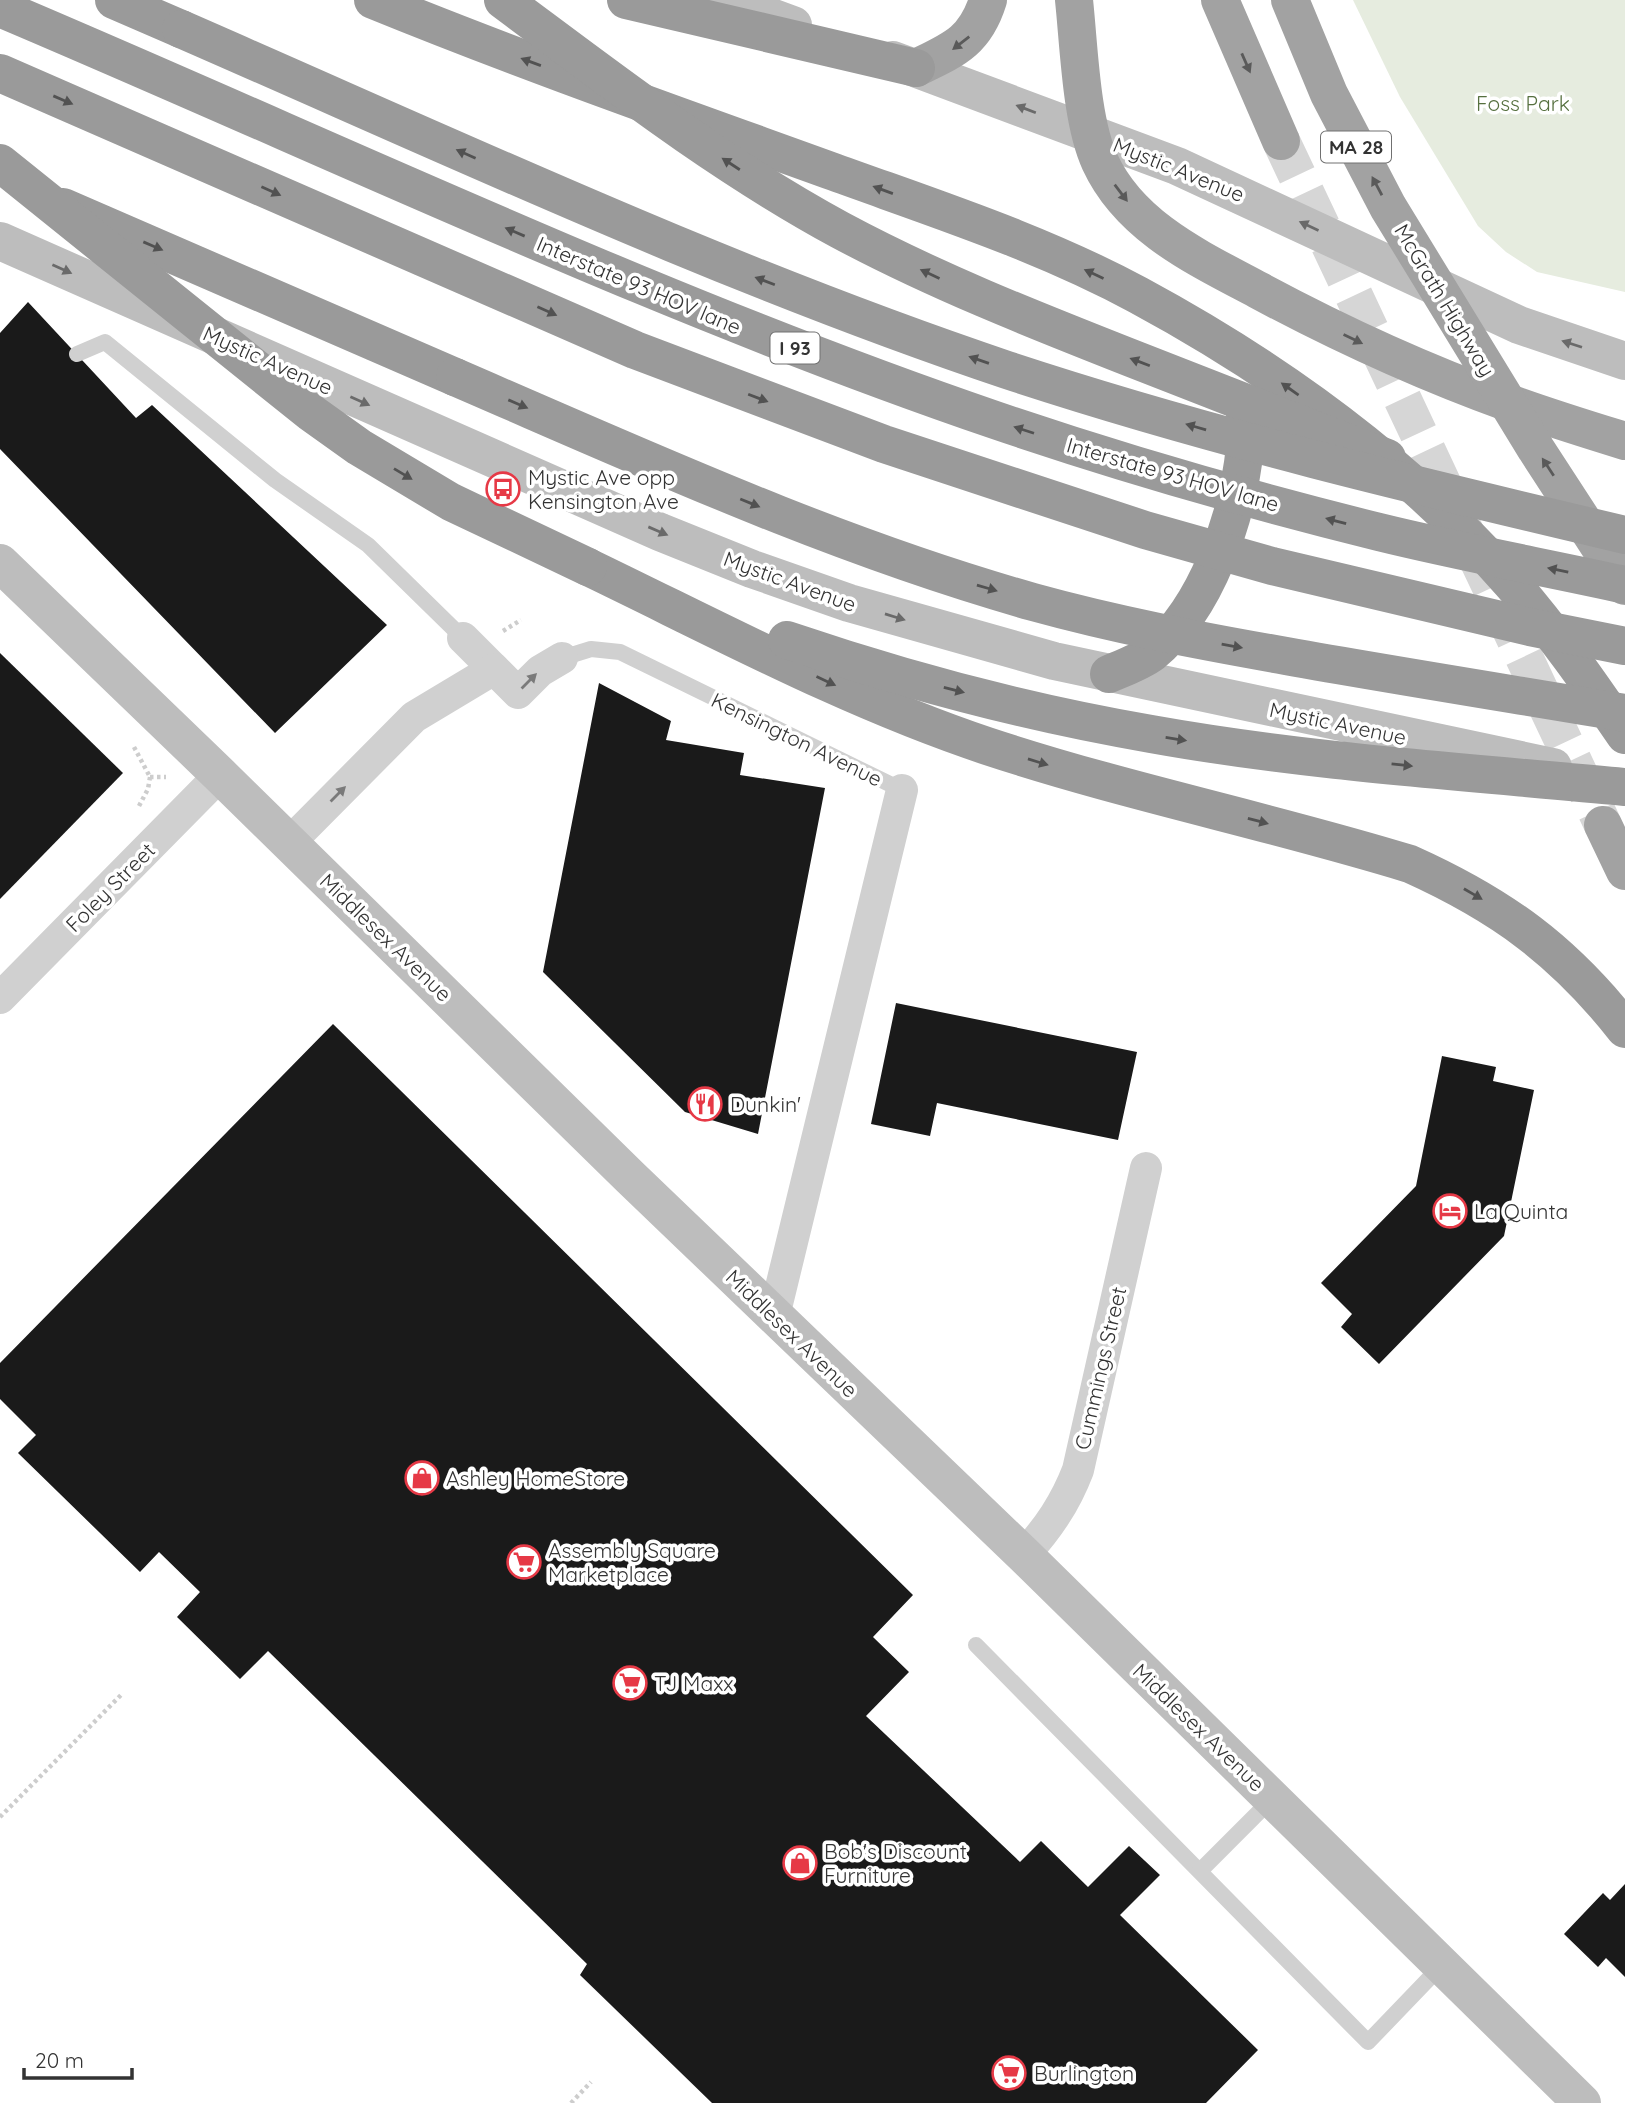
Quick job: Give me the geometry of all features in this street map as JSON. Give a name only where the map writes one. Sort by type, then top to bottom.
[{"type":"highway","name":"I 93","points":[[114,0],[640,230],[882,326],[1008,370],[1262,447],[1392,481],[1625,535]]},
{"type":"highway","points":[[373,0],[491,48],[978,224],[1135,293],[1214,338],[1292,389],[1374,451],[1450,518],[1514,586],[1572,659],[1625,735]]},
{"type":"highway","points":[[503,0],[729,164],[828,223],[891,256],[1051,327],[1523,511]]},
{"type":"highway","points":[[626,0],[916,68],[958,47],[973,34],[988,0]]},
{"type":"highway","points":[[1074,0],[1090,133],[1100,163],[1117,190],[1140,217],[1166,238],[1236,278],[1363,343],[1508,403],[1625,441]]},
{"type":"highway","points":[[1220,0],[1281,141]]},
{"type":"highway","name":"McGrath Highway","points":[[1290,0],[1344,123],[1388,207],[1508,403],[1625,585]]},
{"type":"highway","name":"Interstate 93 HOV lane","points":[[0,8],[622,279],[746,330],[985,417],[1135,465],[1343,523],[1625,585]]},
{"type":"highway","points":[[0,73],[635,350],[884,444],[1145,530],[1272,566],[1530,627],[1625,646]]},
{"type":"highway","points":[[0,163],[310,412],[359,447],[451,502],[785,662],[919,722],[1058,768],[1364,850],[1421,869],[1483,900],[1531,932],[1567,962],[1625,1029]]},
{"type":"highway","points":[[0,180],[790,520],[897,559],[1033,602],[1114,623],[1390,675],[1625,713]]},
{"type":"highway","points":[[1109,674],[1151,654],[1181,622],[1209,576],[1232,516],[1245,446],[1245,398],[1234,366],[1214,338]]},
{"type":"highway","points":[[588,567],[818,650],[924,682],[1087,723],[1276,753],[1625,785]]},
{"type":"highway","points":[[1603,825],[1625,871]]},
{"type":"main road","name":"Mystic Avenue","points":[[724,0],[916,68],[1177,166],[1519,326],[1625,361]]},
{"type":"main road","name":"Mystic Avenue","points":[[0,242],[453,442],[752,569],[849,603],[948,633],[1109,674],[1625,785]]},
{"type":"main road","name":"Middlesex Avenue","points":[[0,564],[774,1316],[1024,1555],[1582,2103]]},
{"type":"street","points":[[289,842],[414,717],[494,669],[463,638]]},
{"type":"street","name":"Kensington Avenue","points":[[494,669],[518,693],[540,671],[562,658]]},
{"type":"street","name":"Foley Street","points":[[0,998],[220,775]]},
{"type":"street","name":"Kensington Avenue","points":[[774,1316],[902,790]]},
{"type":"street","name":"Cummings Street","points":[[1024,1555],[1048,1528],[1067,1499],[1077,1470],[1146,1168]]},
{"type":"lane","points":[[77,354],[105,342],[275,480],[368,545],[463,638]]},
{"type":"lane","name":"Kensington Avenue","points":[[562,658],[591,649],[620,652],[902,790]]},
{"type":"lane","points":[[976,1645],[1368,2042],[1442,1965]]},
{"type":"lane","points":[[1200,1871],[1272,1799]]},
{"type":"path","points":[[0,1817],[122,1693]]},
{"type":"path","points":[[571,2103],[591,2082]]},
{"type":"green space","name":"Foss Park","points":[[1353,0],[1625,0],[1625,292],[1537,272],[1506,252],[1478,226],[1400,97]]},
{"type":"building","points":[[28,302],[136,418],[152,405],[387,625],[275,733],[0,449],[0,333]]},
{"type":"building","points":[[0,653],[123,773],[0,899]]},
{"type":"building","points":[[599,683],[671,721],[666,740],[744,753],[740,775],[825,788],[758,1134],[685,1112],[543,972]]},
{"type":"building","points":[[896,1003],[1137,1052],[1118,1140],[937,1103],[930,1136],[871,1124]]},
{"type":"building","name":"Assembly Square Marketplace","points":[[333,1024],[913,1595],[873,1637],[909,1672],[866,1716],[1020,1862],[1041,1841],[1088,1887],[1129,1846],[1160,1875],[1120,1915],[1258,2050],[1206,2103],[712,2103],[580,1975],[587,1964],[268,1651],[240,1679],[177,1617],[200,1592],[159,1552],[140,1572],[18,1453],[36,1435],[0,1399],[0,1363]]},
{"type":"building","name":"La Quinta","points":[[1442,1056],[1496,1067],[1493,1081],[1534,1090],[1504,1236],[1379,1364],[1341,1327],[1352,1314],[1321,1283],[1416,1186]]},
{"type":"building","points":[[1625,1884],[1625,1977],[1606,1958],[1598,1967],[1564,1934],[1603,1893],[1610,1900]]},
{"type":"tunnel","points":[[1281,141],[1603,825]]},
{"type":"place","name":"Mystic Ave opp Kensington Ave","points":[[503,489]]},
{"type":"place","name":"Dunkin'","points":[[705,1104]]},
{"type":"place","name":"La Quinta","points":[[1450,1211]]},
{"type":"place","name":"Ashley HomeStore","points":[[422,1478]]},
{"type":"place","name":"Assembly Square Marketplace","points":[[524,1562]]},
{"type":"place","name":"TJ Maxx","points":[[630,1683]]},
{"type":"place","name":"Bob's Discount Furniture","points":[[800,1863]]},
{"type":"place","name":"Burlington","points":[[1009,2073]]}]
